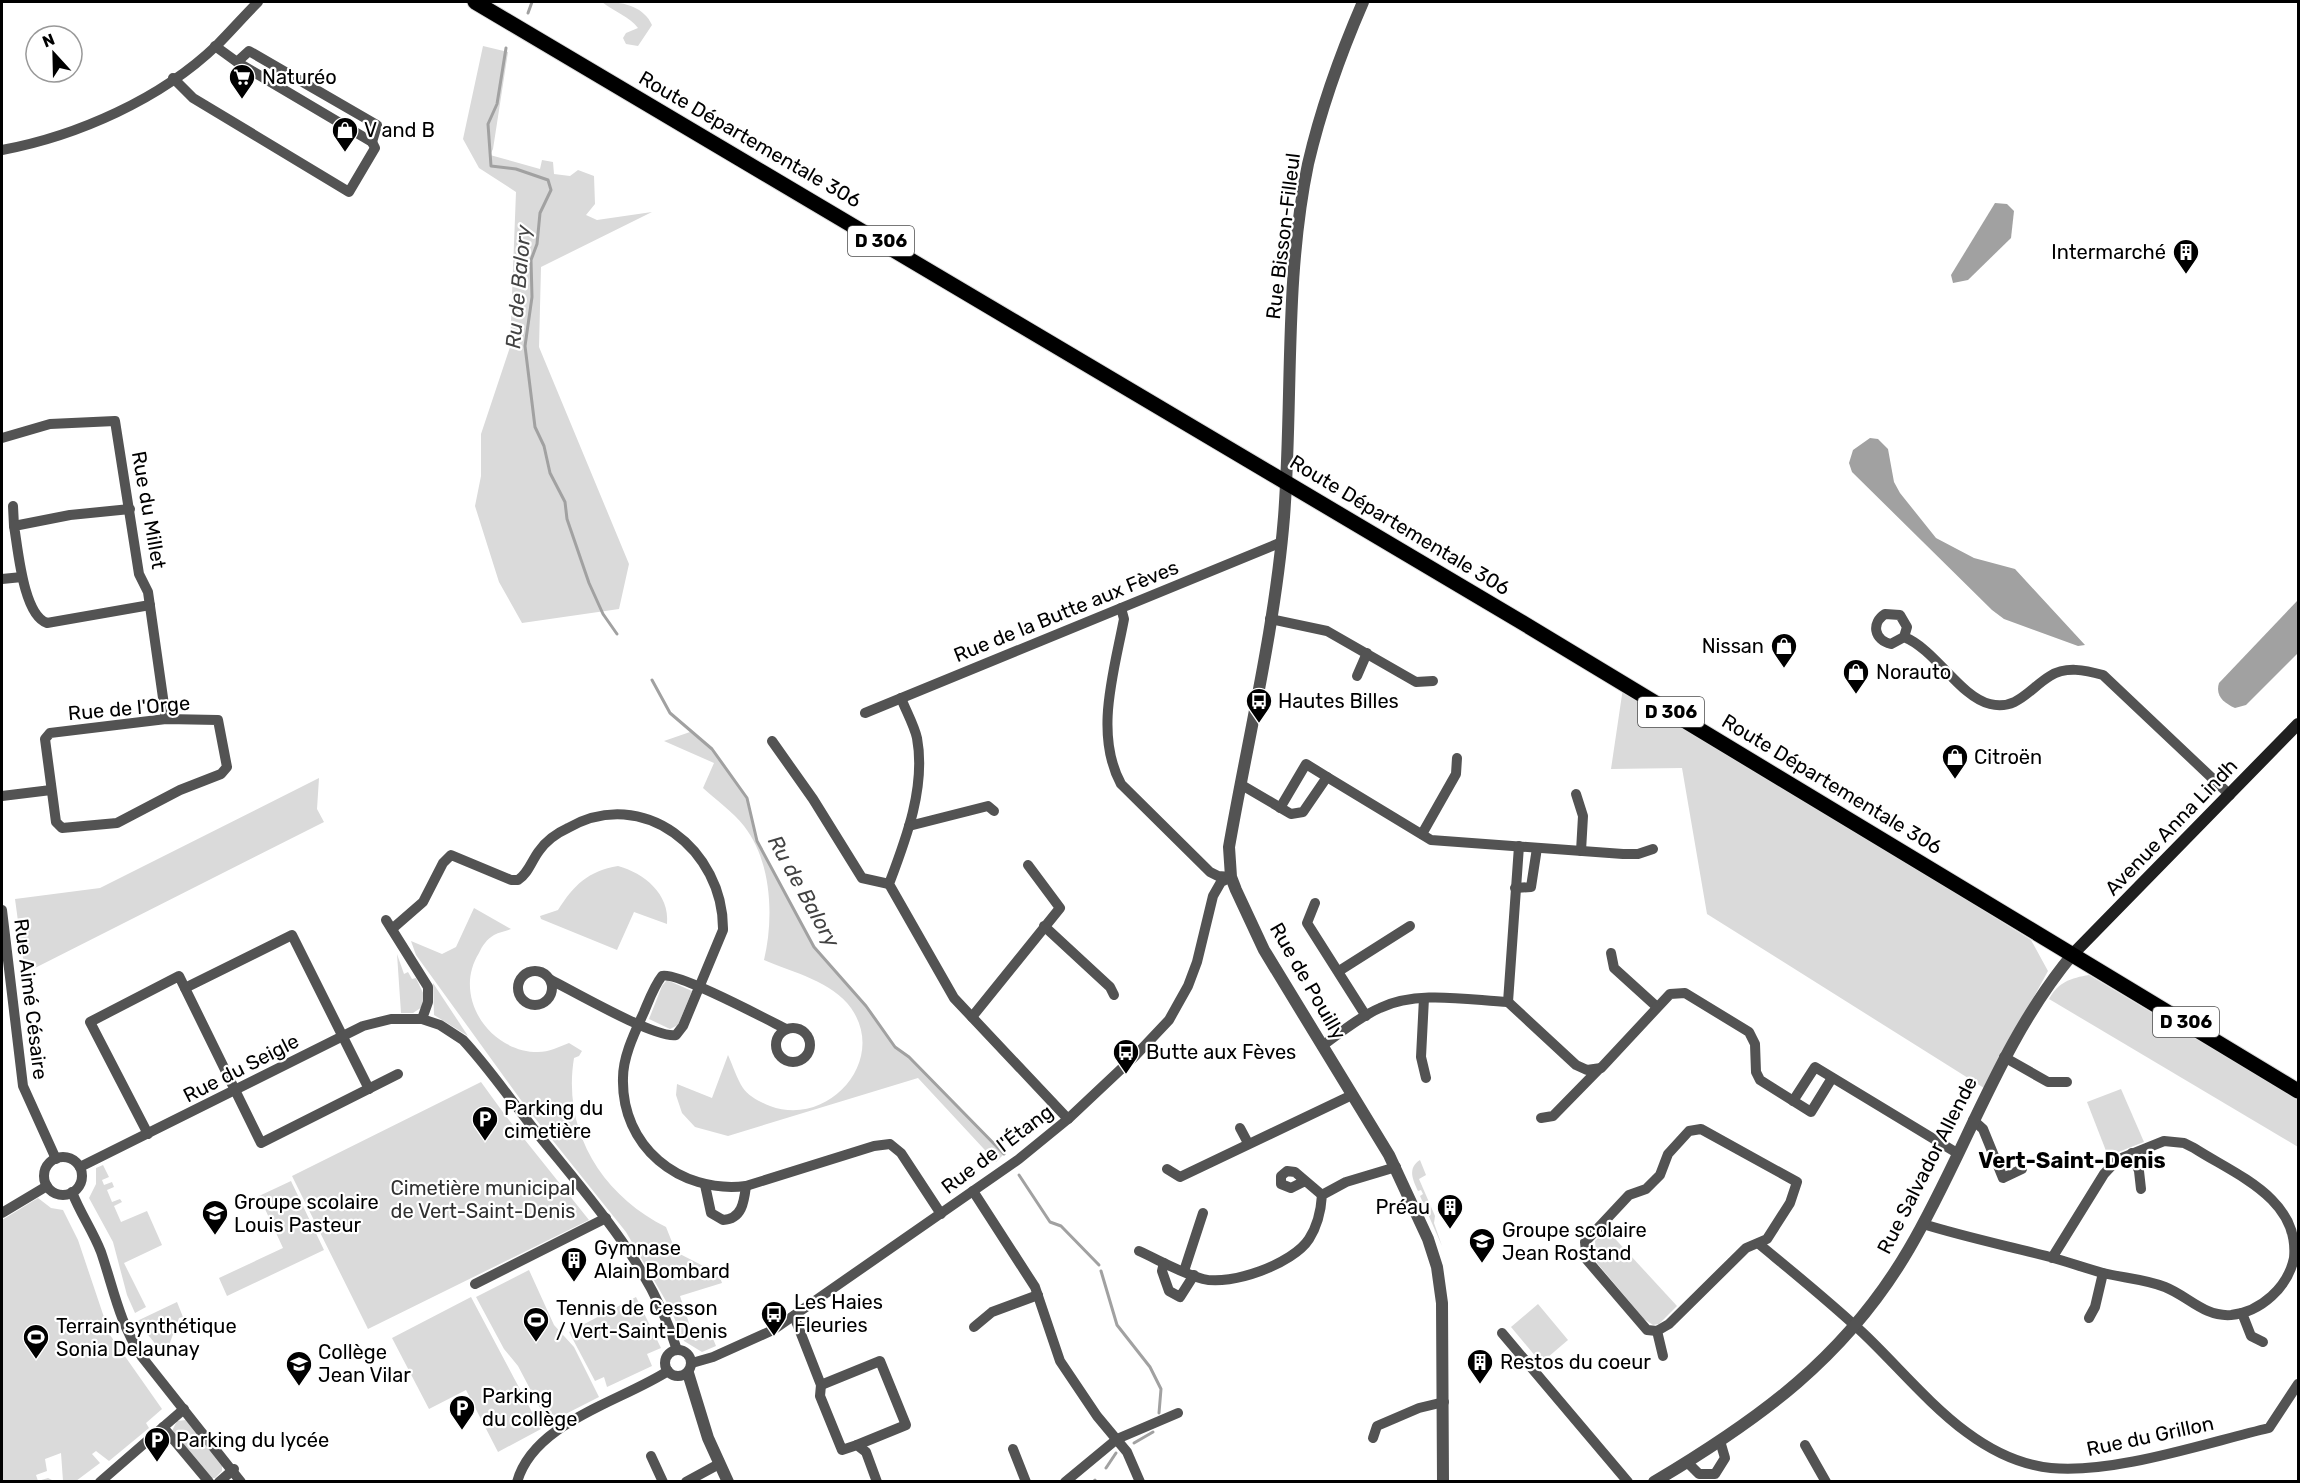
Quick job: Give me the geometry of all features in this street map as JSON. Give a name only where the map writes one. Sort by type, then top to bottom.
[{"type":"main road","name":"Route Départementale 306","points":[[475,2],[948,279],[1908,853],[2072,956],[2099,969],[2298,1091]]},
{"type":"main road","name":"Avenue Anna Lindh","points":[[2072,956],[2298,724]]},
{"type":"street","points":[[2,150],[87,126],[123,109],[173,78],[215,46],[258,2]]},
{"type":"street","name":"Rue Bisson-Filleul","points":[[1286,483],[1293,306],[1308,167],[1321,111],[1363,2]]},
{"type":"street","points":[[173,78],[193,98],[349,192],[375,148],[372,142],[237,62],[215,46]]},
{"type":"street","points":[[237,62],[249,51],[308,84],[377,125],[372,142]]},
{"type":"street","points":[[296,96],[308,92],[308,84]]},
{"type":"street","name":"Rue du Millet","points":[[2,438],[50,424],[115,421],[139,574],[148,592],[166,719]]},
{"type":"street","name":"Rue de Pouilly","points":[[1286,483],[1282,542],[1270,619],[1229,848],[1231,877],[1275,971],[1396,1167],[1428,1239],[1438,1274],[1442,1303],[1443,1482]]},
{"type":"street","points":[[13,506],[22,577],[36,615],[47,623],[150,606]]},
{"type":"street","points":[[15,526],[70,516],[130,509]]},
{"type":"street","name":"Rue de la Butte aux Fèves","points":[[865,713],[1282,542]]},
{"type":"street","points":[[2,579],[22,577]]},
{"type":"street","points":[[1121,608],[1124,619],[1106,733],[1115,772],[1121,784],[1210,872],[1218,876],[1231,877]]},
{"type":"street","points":[[1270,619],[1327,631],[1416,682],[1432,681]]},
{"type":"street","points":[[1904,637],[1917,642],[1974,696],[1990,704],[2005,705],[2023,699],[2050,675],[2068,670],[2085,669],[2103,675],[2230,795]]},
{"type":"street","points":[[1357,676],[1367,653]]},
{"type":"street","points":[[889,884],[909,826],[919,785],[917,738],[901,698]]},
{"type":"street","name":"Rue de l'Orge","points":[[166,719],[218,720],[227,767],[221,774],[180,790],[117,823],[62,828],[56,822],[45,738],[50,733],[166,719]]},
{"type":"street","points":[[772,741],[813,799],[862,878],[889,884],[954,999],[1068,1119]]},
{"type":"street","points":[[1422,834],[1456,774],[1457,758]]},
{"type":"street","points":[[1281,808],[1306,764],[1431,840],[1638,854],[1653,849]]},
{"type":"street","points":[[1240,784],[1291,814],[1303,812],[1327,777]]},
{"type":"street","points":[[2,796],[51,790]]},
{"type":"street","points":[[1576,794],[1583,816],[1581,851]]},
{"type":"street","points":[[909,826],[988,806],[994,811]]},
{"type":"street","points":[[550,980],[638,1024],[667,1035],[676,1035],[683,1026],[723,930],[723,916],[716,885],[697,852],[675,832],[661,825],[624,816],[587,819],[569,827],[540,848],[526,873],[518,880],[511,880],[451,855],[443,863],[423,902],[389,925],[428,987],[428,1002],[422,1018],[441,1025],[463,1040],[606,1218],[654,1292],[677,1350]]},
{"type":"street","points":[[1508,1002],[1519,846]]},
{"type":"street","points":[[1515,888],[1531,887],[1537,848]]},
{"type":"street","points":[[972,1017],[1060,908],[1028,865]]},
{"type":"street","name":"Rue de l'Étang","points":[[690,1368],[764,1334],[794,1316],[1019,1159],[1068,1119],[1135,1056],[1168,1020],[1188,986],[1197,962],[1213,896],[1221,882],[1231,877]]},
{"type":"street","points":[[1315,903],[1307,923],[1366,1016]]},
{"type":"street","name":"Rue Aimé Césaire","points":[[2,910],[23,1086],[56,1159]]},
{"type":"street","points":[[1044,926],[1110,987],[1114,995]]},
{"type":"street","points":[[1339,971],[1410,926]]},
{"type":"street","points":[[185,988],[292,935],[369,1089]]},
{"type":"street","points":[[1611,954],[1614,968],[1657,1007]]},
{"type":"street","name":"Rue Salvador Allende","points":[[1654,1482],[1720,1441],[1800,1383],[1856,1326],[1898,1268],[1923,1224],[2004,1057],[2050,982],[2072,956]]},
{"type":"street","points":[[786,1029],[670,975],[663,976],[638,1024],[623,1076],[629,1120],[659,1163],[672,1173],[705,1185],[746,1186],[874,1146],[890,1144],[901,1152],[941,1214]]},
{"type":"street","points":[[148,1134],[90,1022],[179,976],[261,1143],[398,1074]]},
{"type":"street","points":[[1541,1118],[1553,1116],[1670,994],[1685,993],[1749,1032],[1755,1044],[1756,1072],[1760,1080],[1811,1112],[1832,1078]]},
{"type":"street","points":[[1322,1046],[1381,1007],[1424,998],[1508,1002],[1576,1065],[1587,1070],[1601,1068]]},
{"type":"street","points":[[1424,998],[1421,1057],[1426,1078]]},
{"type":"street","name":"Rue du Seigle","points":[[80,1167],[376,1021],[422,1018]]},
{"type":"street","points":[[2004,1057],[2048,1082],[2067,1082]]},
{"type":"street","points":[[1793,1101],[1815,1067],[1957,1153]]},
{"type":"street","points":[[1167,1169],[1180,1177],[1352,1095]]},
{"type":"street","points":[[1973,1120],[1983,1129],[2003,1178],[2022,1169]]},
{"type":"street","points":[[1240,1128],[1248,1143]]},
{"type":"street","points":[[1701,1129],[1797,1182],[1790,1203],[1767,1239],[1760,1244],[1746,1248],[1668,1324],[1657,1331],[1647,1329],[1587,1260],[1585,1242],[1629,1195],[1646,1189],[1660,1175],[1668,1154],[1689,1131],[1701,1129]]},
{"type":"street","points":[[1923,1224],[2103,1273],[2166,1287],[2211,1312],[2229,1315],[2242,1313],[2264,1303],[2278,1292],[2293,1262],[2295,1251],[2291,1225],[2275,1199],[2264,1190],[2184,1143],[2164,1141],[2117,1160],[2104,1174],[2052,1258]]},
{"type":"street","points":[[2132,1153],[2139,1171],[2141,1189]]},
{"type":"street","points":[[69,1158],[80,1167],[82,1178],[72,1192],[58,1194],[47,1186],[45,1170],[56,1159],[69,1158]]},
{"type":"street","points":[[1322,1195],[1346,1182],[1396,1167]]},
{"type":"street","points":[[1305,1181],[1322,1195]]},
{"type":"street","points":[[705,1185],[711,1213],[723,1220],[736,1216],[741,1210],[746,1186]]},
{"type":"street","points":[[2,1213],[47,1186]]},
{"type":"street","points":[[973,1191],[1038,1294],[1060,1361],[1097,1416],[1127,1452],[1140,1482]]},
{"type":"street","points":[[72,1192],[100,1251],[118,1314],[129,1338],[234,1469],[241,1482]]},
{"type":"street","points":[[1139,1251],[1205,1279],[1236,1278],[1280,1262],[1308,1241],[1320,1217],[1322,1195]]},
{"type":"street","points":[[1164,1263],[1162,1271],[1169,1291],[1180,1297],[1189,1273],[1203,1214]]},
{"type":"street","points":[[475,1284],[606,1218]]},
{"type":"street","name":"Rue du Grillon","points":[[1760,1244],[1856,1326],[1967,1433],[1997,1452],[2020,1461],[2050,1468],[2089,1468],[2269,1428],[2298,1384]]},
{"type":"street","points":[[2089,1318],[2095,1307],[2103,1273]]},
{"type":"street","points":[[974,1327],[992,1312],[1038,1294]]},
{"type":"street","points":[[2242,1313],[2252,1336],[2263,1342]]},
{"type":"street","points":[[794,1316],[821,1384],[820,1395],[842,1450],[906,1425],[880,1361],[821,1384]]},
{"type":"street","points":[[1657,1331],[1663,1356]]},
{"type":"street","points":[[1502,1333],[1628,1482]]},
{"type":"street","points":[[668,1371],[665,1360],[669,1353],[677,1350],[686,1352],[719,1464],[728,1482]]},
{"type":"street","points":[[668,1371],[680,1376],[690,1368]]},
{"type":"street","points":[[517,1482],[526,1460],[547,1436],[668,1371]]},
{"type":"street","points":[[1373,1438],[1377,1426],[1419,1408],[1444,1402]]},
{"type":"street","points":[[100,1482],[184,1409]]},
{"type":"street","points":[[1065,1482],[1117,1439],[1178,1413]]},
{"type":"street","points":[[163,1427],[209,1482]]},
{"type":"street","points":[[1687,1462],[1699,1474],[1718,1478],[1726,1452],[1720,1441]]},
{"type":"street","points":[[856,1445],[866,1452],[878,1482]]},
{"type":"street","points":[[1805,1446],[1826,1482]]},
{"type":"street","points":[[1013,1449],[1026,1482]]},
{"type":"street","points":[[651,1456],[663,1482]]},
{"type":"street","points":[[686,1482],[719,1464]]},
{"type":"street","points":[[219,1482],[234,1469]]},
{"type":"green space","points":[[602,2],[617,2],[631,6],[638,9],[648,19],[652,25],[638,46],[626,44],[623,38],[626,33],[638,28]]},
{"type":"green space","points":[[483,46],[508,52],[493,149],[490,155],[540,169],[542,160],[553,162],[554,174],[570,176],[578,170],[594,176],[595,204],[586,215],[597,220],[652,212],[541,267],[539,347],[629,564],[619,609],[522,623],[499,582],[475,506],[481,476],[481,434],[510,347],[516,192],[479,168],[463,139]]},
{"type":"green space","points":[[1623,688],[2031,940],[2048,971],[1984,1088],[1707,914],[1682,768],[1611,769]]},
{"type":"green space","points":[[690,732],[712,749],[747,798],[757,841],[814,947],[866,1006],[895,1047],[909,1057],[1004,1154],[996,1162],[918,1078],[728,1136],[695,1127],[682,1113],[676,1095],[677,1084],[712,1098],[728,1055],[739,1081],[748,1094],[770,1106],[792,1110],[813,1107],[831,1098],[846,1085],[857,1068],[862,1048],[861,1028],[851,1008],[843,999],[834,991],[811,979],[764,960],[769,909],[765,873],[760,856],[744,826],[703,788],[714,763],[664,741]]},
{"type":"green space","points":[[319,778],[317,809],[324,822],[25,973],[15,899],[100,888]]},
{"type":"green space","points":[[618,866],[646,880],[660,894],[667,913],[667,924],[634,912],[617,950],[541,919],[540,916],[558,910],[583,880],[598,871]]},
{"type":"green space","points":[[474,908],[511,929],[496,934],[487,941],[480,950],[472,970],[470,987],[473,1003],[480,1019],[504,1043],[520,1050],[542,1052],[569,1043],[582,1051],[574,1058],[572,1085],[574,1111],[581,1135],[606,1179],[643,1214],[666,1227],[676,1252],[719,1274],[722,1283],[680,1296],[695,1341],[712,1336],[716,1346],[702,1352],[684,1341],[670,1308],[626,1232],[526,1107],[416,955],[411,941],[442,954],[456,947]]},
{"type":"green space","points":[[397,954],[404,974],[408,972],[412,979],[416,978],[424,995],[422,1007],[413,1013],[401,1013]]},
{"type":"green space","points":[[2089,975],[2298,1100],[2298,1147],[2049,999],[2057,988],[2066,982]]},
{"type":"green space","points":[[667,980],[692,991],[678,1025],[670,1029],[649,1019],[662,986]]},
{"type":"green space","points":[[433,983],[468,1036],[434,1015]]},
{"type":"green space","name":"Cimetière municipal de Vert-Saint-Denis","points":[[481,1082],[589,1220],[368,1329],[292,1176]]},
{"type":"green space","points":[[2121,1089],[2144,1142],[2108,1156],[2087,1102]]},
{"type":"green space","points":[[1420,1160],[1426,1175],[1419,1179],[1435,1216],[1434,1223],[1442,1246],[1420,1196],[1423,1194],[1421,1190],[1418,1191],[1413,1178],[1412,1170]]},
{"type":"green space","points":[[103,1165],[109,1177],[102,1180],[104,1185],[112,1182],[114,1187],[107,1190],[112,1202],[120,1199],[122,1202],[114,1206],[121,1222],[147,1211],[162,1245],[124,1263],[146,1307],[135,1313],[127,1295],[113,1242],[89,1198],[96,1184],[96,1168]]},
{"type":"green space","points":[[291,1181],[324,1250],[227,1296],[219,1278],[283,1248],[259,1196]]},
{"type":"green space","points":[[38,1198],[51,1208],[63,1210],[78,1240],[110,1335],[162,1409],[146,1423],[149,1428],[109,1461],[96,1451],[92,1454],[100,1463],[76,1481],[63,1481],[61,1453],[45,1459],[47,1471],[36,1475],[38,1481],[2,1481],[2,1220]]},
{"type":"green space","points":[[1607,1230],[1677,1306],[1659,1324],[1653,1325],[1644,1319],[1597,1263],[1595,1241]]},
{"type":"green space","name":"Tennis de Cesson / Vert-Saint-Denis","points":[[529,1270],[554,1325],[574,1347],[599,1397],[548,1423],[518,1366],[504,1349],[476,1297]]},
{"type":"green space","points":[[471,1297],[541,1429],[498,1452],[466,1390],[429,1409],[392,1338]]},
{"type":"green space","points":[[636,1297],[661,1348],[647,1354],[652,1366],[607,1387],[604,1377],[595,1381],[569,1332]]},
{"type":"green space","points":[[177,1302],[183,1317],[179,1318],[165,1356],[137,1321]]},
{"type":"green space","points":[[1538,1304],[1568,1340],[1541,1363],[1511,1327]]},
{"type":"green space","points":[[186,1420],[222,1463],[222,1471],[215,1478],[209,1478],[172,1431],[177,1421]]},
{"type":"green space","points":[[48,1478],[54,1481],[38,1481]]},
{"type":"shaded area","points":[[1995,203],[2007,204],[2014,211],[2011,238],[1968,280],[1953,283],[1951,275]]},
{"type":"shaded area","points":[[1870,438],[1878,439],[1888,449],[1894,482],[1900,493],[1936,538],[1974,558],[2015,569],[2085,645],[2078,646],[2004,619],[1992,610],[1852,472],[1849,463],[1853,450]]},
{"type":"shaded area","points":[[2298,600],[2298,653],[2246,705],[2235,708],[2227,704],[2219,695],[2219,683]]},
{"type":"waterway","name":"Ru de Balory","points":[[528,13],[532,2]]},
{"type":"waterway","name":"Ru de Balory","points":[[506,48],[497,104],[488,124],[491,166],[516,169],[548,180],[551,190],[540,213],[537,244],[531,260],[532,297],[525,346],[535,427],[544,446],[550,473],[565,502],[567,519],[589,583],[603,614],[617,634]]},
{"type":"waterway","name":"Ru de Balory","points":[[652,680],[670,713],[712,749],[747,798],[757,841],[814,947],[866,1006],[895,1047],[909,1057],[1004,1154]]},
{"type":"waterway","name":"Ru de Balory","points":[[1019,1175],[1050,1222],[1061,1226],[1099,1265]]},
{"type":"waterway","name":"Ru de Balory","points":[[1101,1271],[1117,1325],[1150,1367],[1161,1389],[1159,1413]]},
{"type":"waterway","name":"Ru de Balory","points":[[1134,1443],[1153,1432]]},
{"type":"waterway","name":"Ru de Balory","points":[[1106,1468],[1116,1453]]},
{"type":"place","name":"Naturéo","points":[[242,100]]},
{"type":"place","name":"V and B","points":[[345,153]]},
{"type":"place","name":"Intermarché","points":[[2186,275]]},
{"type":"place","name":"Nissan","points":[[1784,669]]},
{"type":"place","name":"Norauto","points":[[1856,695]]},
{"type":"place","name":"Hautes Billes","points":[[1259,724]]},
{"type":"place","name":"Citroën","points":[[1955,780]]},
{"type":"place","name":"Butte aux Fèves","points":[[1126,1075]]},
{"type":"place","name":"Parking du cimetière","points":[[485,1142]]},
{"type":"place","name":"Préau","points":[[1450,1230]]},
{"type":"place","name":"Groupe scolaire Louis Pasteur","points":[[215,1236]]},
{"type":"place","name":"Groupe scolaire Jean Rostand","points":[[1482,1264]]},
{"type":"place","name":"Gymnase Alain Bombard","points":[[574,1283]]},
{"type":"place","name":"Les Haies Fleuries","points":[[774,1337]]},
{"type":"place","name":"Tennis de Cesson / Vert-Saint-Denis","points":[[536,1343]]},
{"type":"place","name":"Terrain synthétique Sonia Delaunay","points":[[36,1360]]},
{"type":"place","name":"Restos du coeur","points":[[1480,1385]]},
{"type":"place","name":"Collège Jean Vilar","points":[[299,1387]]},
{"type":"place","name":"Parking du collège","points":[[462,1431]]},
{"type":"place","name":"Parking du lycée","points":[[157,1463]]},
{"type":"district","name":"Vert-Saint-Denis","points":[[2072,1160]]}]
